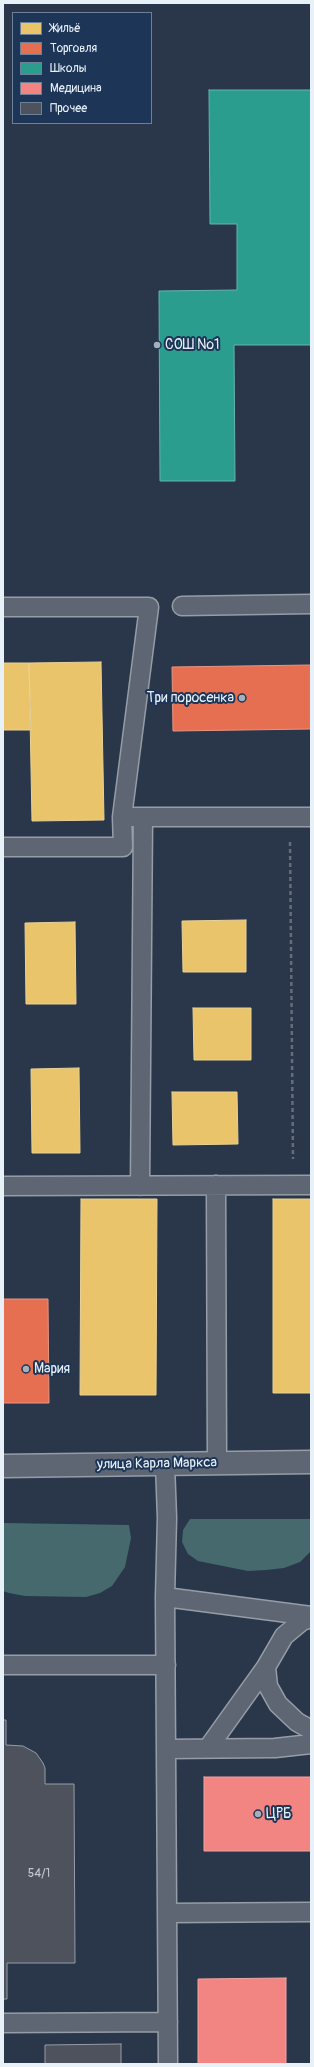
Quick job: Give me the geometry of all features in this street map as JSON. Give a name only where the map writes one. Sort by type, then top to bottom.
[{"type":"street","name":"улица Карла Маркса","points":[[3,1466],[311,1462]]},
{"type":"lane","points":[[182,606],[311,604]]},
{"type":"lane","points":[[3,607],[149,607],[122,817],[123,847],[3,847]]},
{"type":"lane","points":[[122,817],[311,817]]},
{"type":"lane","points":[[140,1186],[143,817]]},
{"type":"lane","points":[[216,1185],[217,1463]]},
{"type":"lane","points":[[3,1186],[302,1185]]},
{"type":"lane","points":[[165,1464],[167,1518],[165,1597],[168,2064]]},
{"type":"lane","points":[[165,1597],[311,1617]]},
{"type":"lane","points":[[208,1748],[266,1667],[284,1636],[302,1621],[311,1617]]},
{"type":"lane","points":[[3,1665],[166,1665]]},
{"type":"lane","points":[[266,1667],[268,1686],[278,1704],[297,1722],[311,1730]]},
{"type":"lane","points":[[167,1749],[275,1748],[311,1744]]},
{"type":"lane","points":[[167,1913],[311,1912]]},
{"type":"lane","points":[[3,2023],[168,2022]]},
{"type":"path","points":[[290,817],[302,1185]]},
{"type":"green space","points":[[190,1519],[311,1519],[311,1551],[300,1562],[284,1568],[266,1570],[248,1571],[198,1561],[188,1554],[182,1542],[183,1530]]},
{"type":"green space","points":[[3,1523],[129,1525],[131,1538],[125,1567],[112,1586],[100,1593],[86,1597],[25,1596],[3,1591]]},
{"type":"building: Жильё","points":[[101,662],[104,820],[32,821],[29,663]]},
{"type":"building: Жильё","points":[[3,663],[29,663],[31,730],[3,730]]},
{"type":"building: Жильё","points":[[246,920],[246,972],[183,972],[182,921]]},
{"type":"building: Жильё","points":[[75,922],[76,1004],[26,1004],[25,923]]},
{"type":"building: Жильё","points":[[193,1008],[251,1008],[251,1060],[194,1060]]},
{"type":"building: Жильё","points":[[79,1068],[80,1153],[32,1153],[31,1069]]},
{"type":"building: Жильё","points":[[172,1092],[237,1092],[238,1144],[173,1145]]},
{"type":"building: Жильё","points":[[81,1199],[157,1199],[156,1395],[80,1395]]},
{"type":"building: Жильё","points":[[273,1199],[311,1199],[311,1393],[273,1393]]},
{"type":"building: Торговля","name":"Три поросенка","points":[[311,665],[311,729],[173,731],[172,667]]},
{"type":"building: Торговля","name":"Мария","points":[[3,1299],[48,1299],[49,1403],[3,1403]]},
{"type":"building: Школы","points":[[209,90],[311,90],[311,345],[234,345],[235,481],[160,481],[159,291],[237,290],[237,224],[210,224]]},
{"type":"building: Медицина","name":"ЦРБ","points":[[204,1777],[311,1777],[311,1851],[204,1851]]},
{"type":"building: Медицина","points":[[286,1978],[286,2064],[198,2064],[198,1979]]},
{"type":"building: Прочее","points":[[3,1720],[6,1720],[6,1745],[23,1746],[36,1753],[45,1768],[45,1784],[74,1784],[75,1963],[7,1963],[7,1999],[3,1999]]},
{"type":"building: Прочее","points":[[121,2044],[121,2064],[45,2064],[45,2045]]},
{"type":"place","name":"СОШ №1","points":[[157,345]]},
{"type":"place","name":"Три поросенка","points":[[242,698]]},
{"type":"place","name":"Мария","points":[[26,1369]]},
{"type":"place","name":"ЦРБ","points":[[258,1814]]}]
